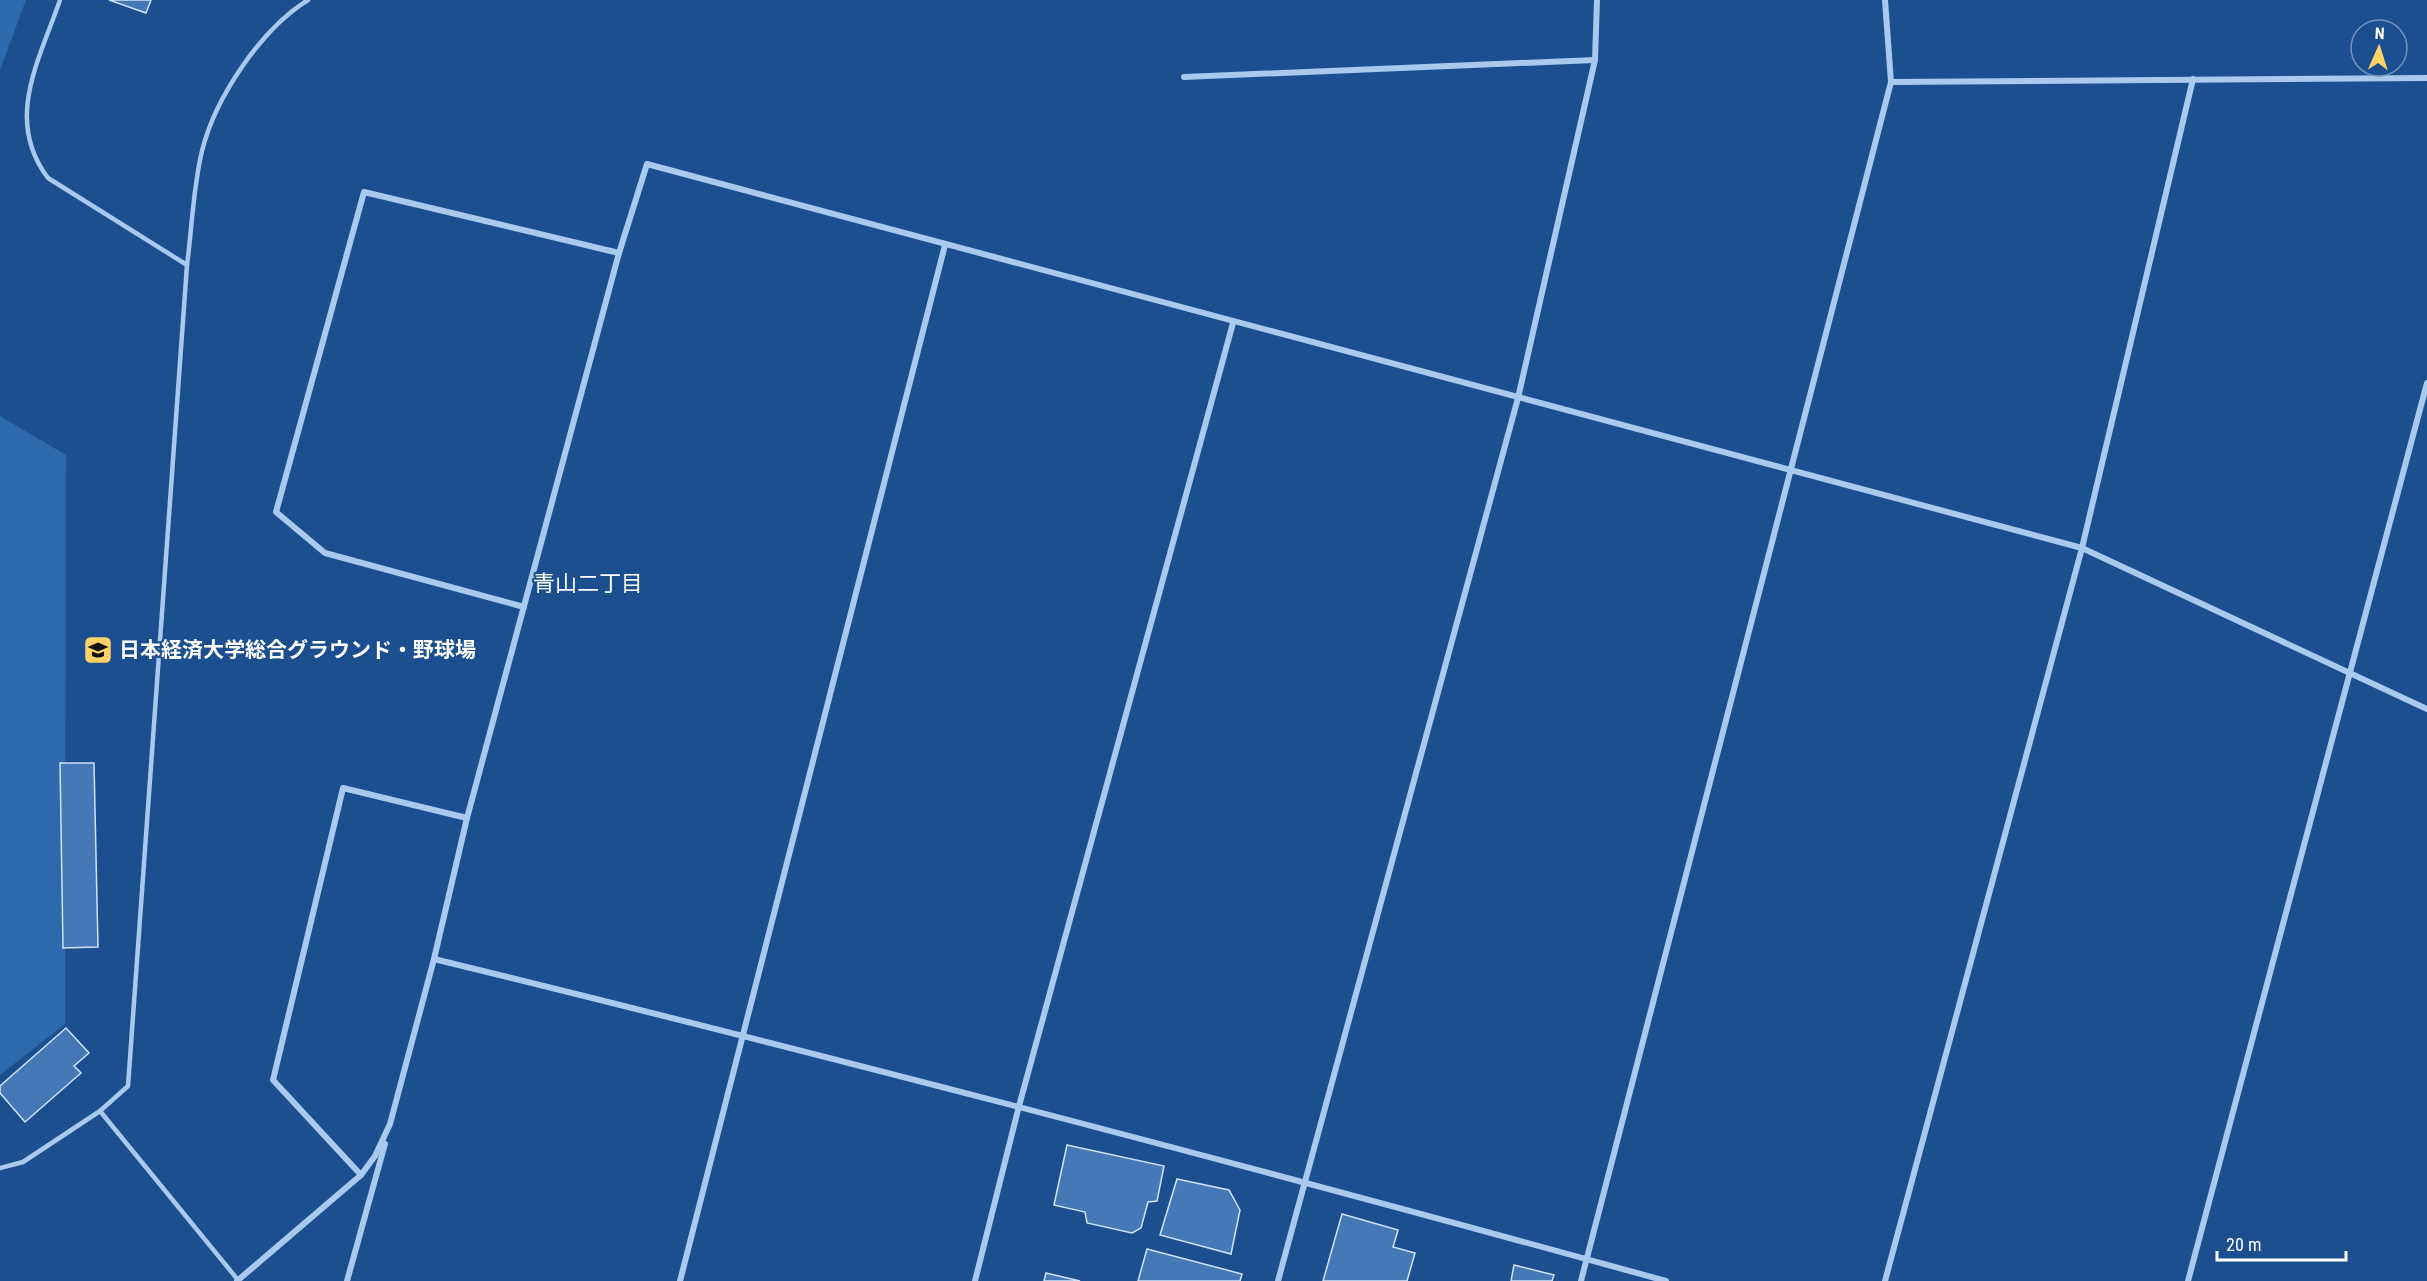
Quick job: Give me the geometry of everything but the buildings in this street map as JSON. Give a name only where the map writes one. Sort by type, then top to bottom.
[{"type":"street","points":[[1278,1281],[1518,398],[1595,60],[1598,0]]},
{"type":"street","points":[[1581,1281],[1891,82],[1885,0]]},
{"type":"street","points":[[1184,78],[1595,60]]},
{"type":"street","points":[[1891,82],[2427,78]]},
{"type":"street","points":[[1885,1281],[2082,548],[2193,79]]},
{"type":"street","points":[[346,1281],[434,959],[467,818],[620,253],[647,164],[1233,323],[2082,548],[2427,710]]},
{"type":"street","points":[[524,607],[325,553],[276,512],[364,192],[620,253]]},
{"type":"street","points":[[680,1281],[745,1035],[945,245]]},
{"type":"street","points":[[975,1281],[1019,1106],[1233,323]]},
{"type":"street","points":[[2188,1281],[2427,383]]},
{"type":"street","points":[[361,1175],[273,1080],[343,788],[467,818]]},
{"type":"street","points":[[434,959],[745,1035],[1019,1106],[1666,1281]]},
{"type":"street","points":[[238,1281],[361,1175],[375,1156],[390,1124]]},
{"type":"lane","points":[[60,0],[28,91],[27,140],[34,160],[48,178],[187,265]]},
{"type":"lane","points":[[0,1167],[23,1162],[100,1111],[128,1086],[187,265],[202,151],[218,109],[241,69],[266,36],[308,0]]},
{"type":"lane","points":[[100,1111],[238,1281]]},
{"type":"shaded area","points":[[0,0],[26,0],[0,70]]},
{"type":"shaded area","points":[[0,416],[66,455],[65,1024],[0,1075]]},
{"type":"place","name":"日本経済大学総合グラウンド・野球場","points":[[98,650]]},
{"type":"district","name":"青山二丁目","points":[[588,583]]}]
